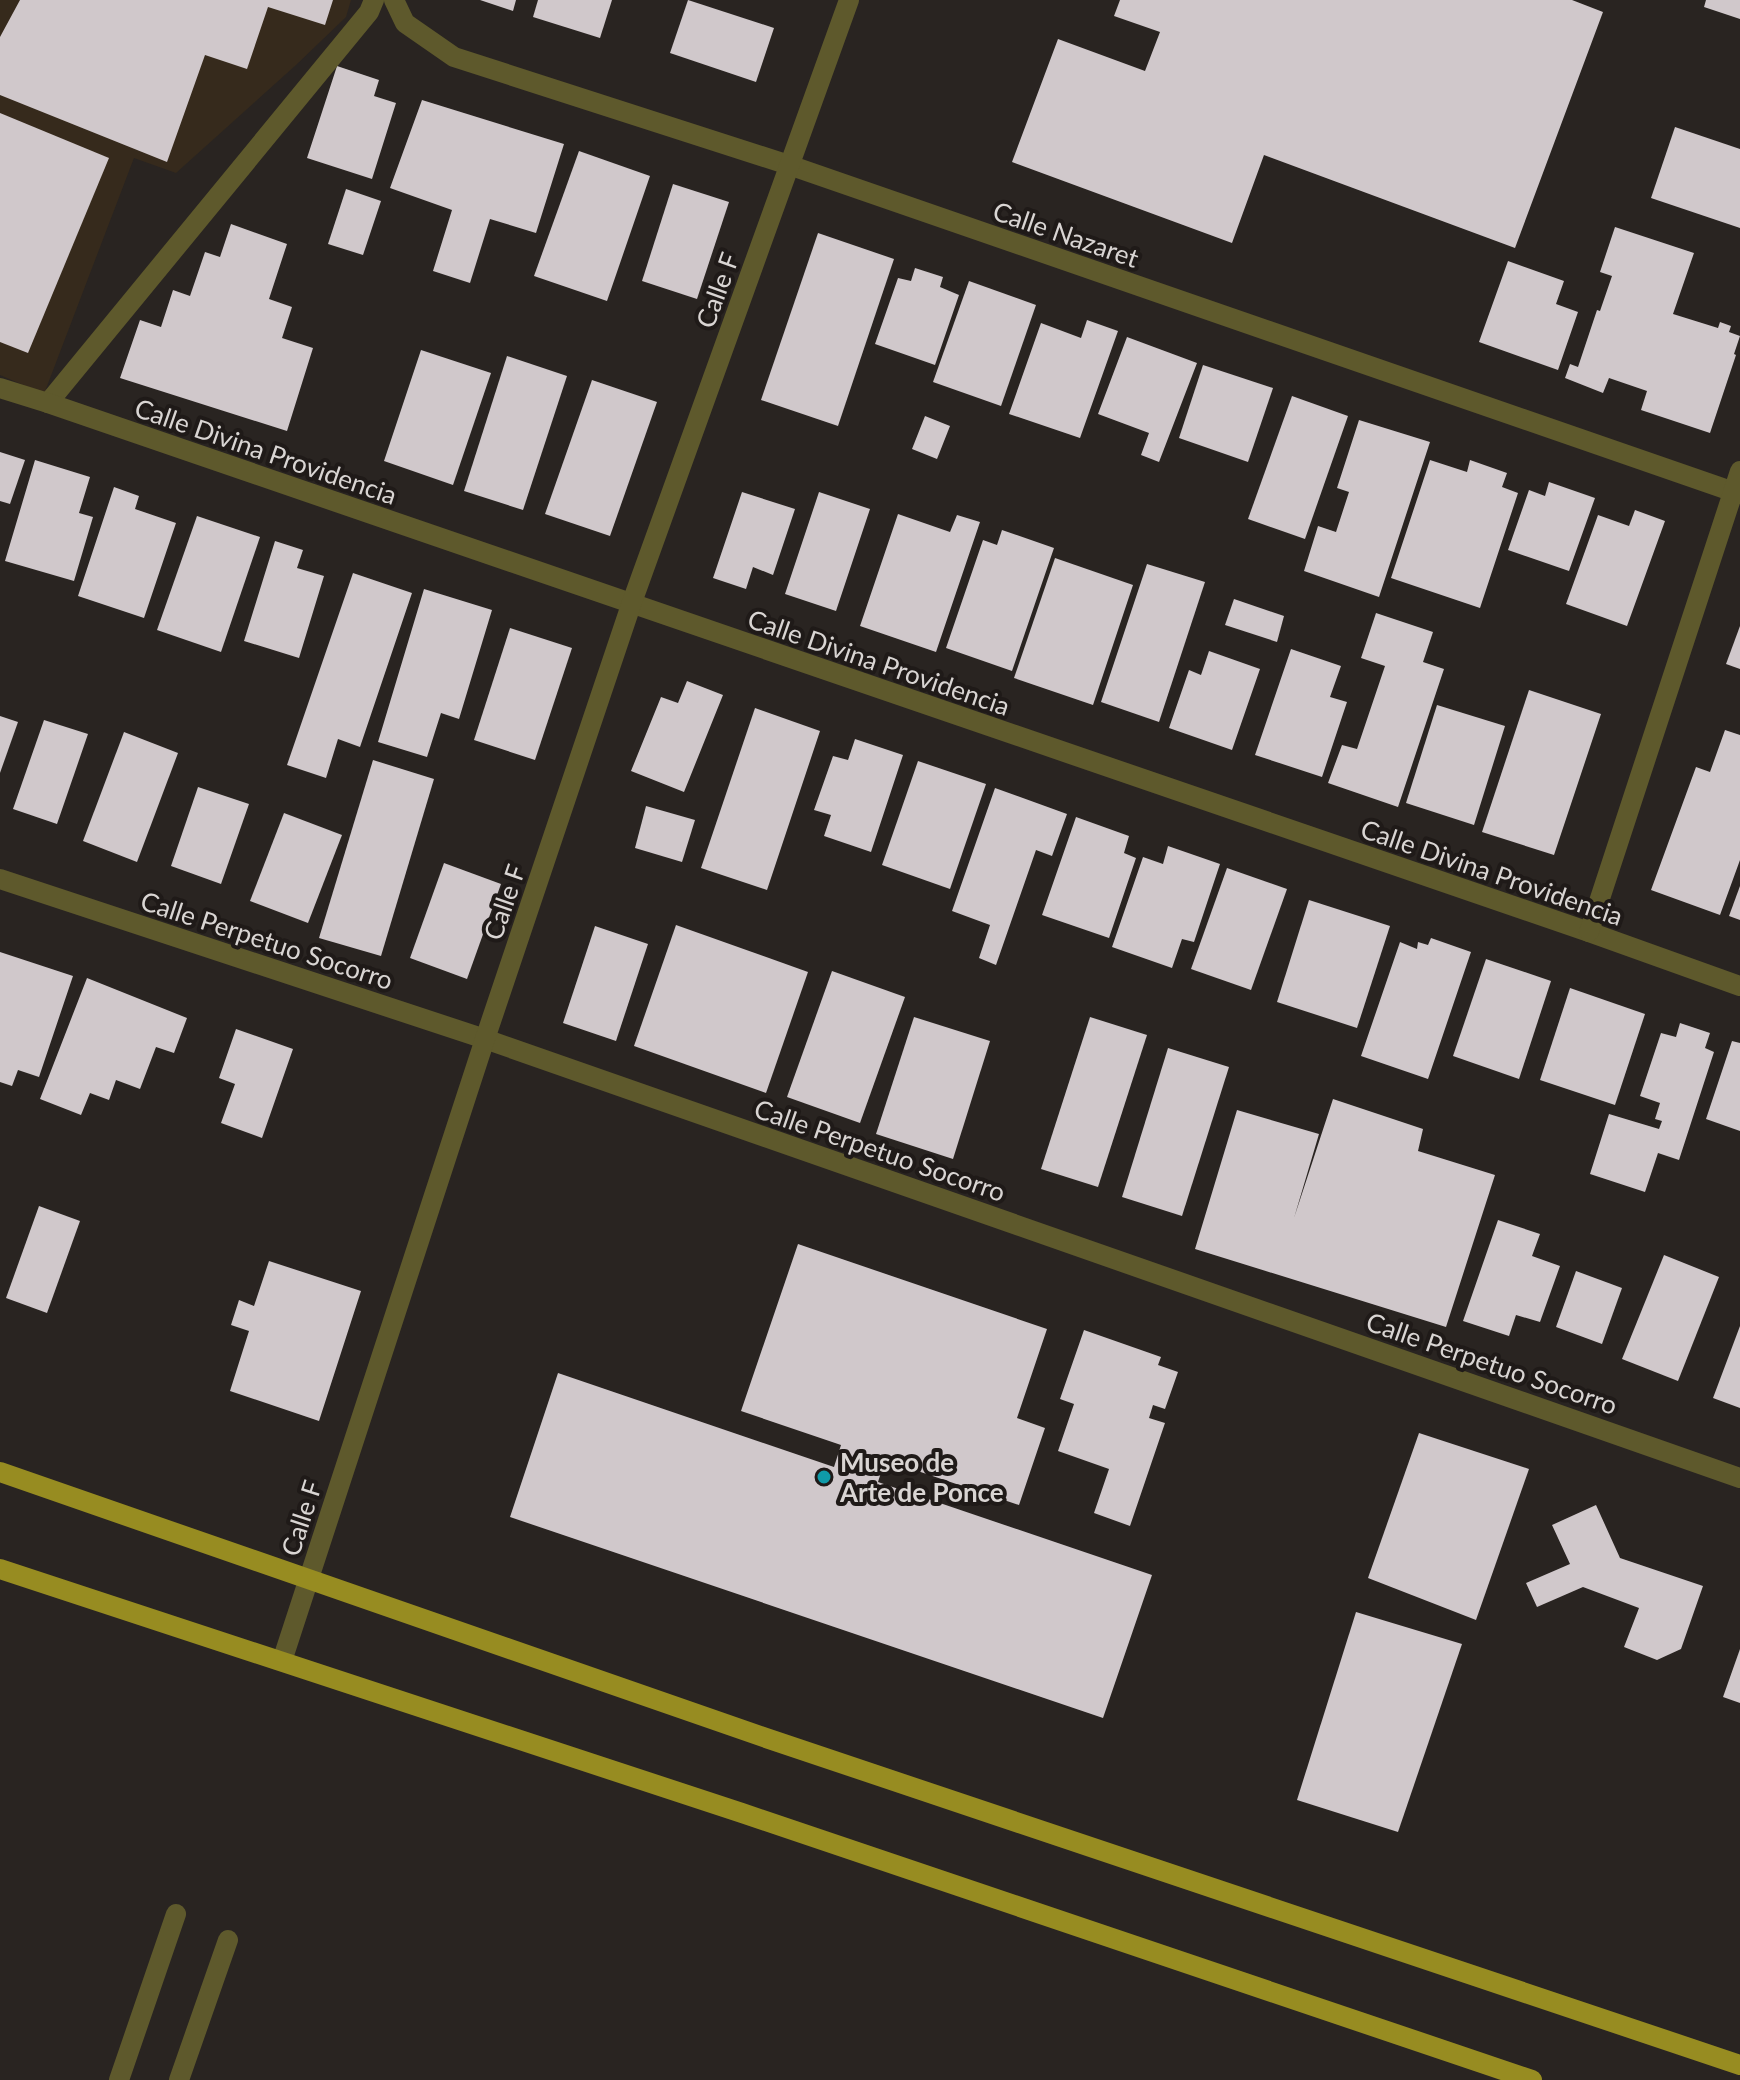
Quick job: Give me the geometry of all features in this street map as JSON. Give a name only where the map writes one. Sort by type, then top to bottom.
[{"type":"main road","points":[[0,1472],[769,1739],[1740,2065]]},
{"type":"main road","points":[[0,1569],[712,1803],[1532,2080]]},
{"type":"street","points":[[48,403],[369,12],[374,0]]},
{"type":"street","name":"Calle Nazaret","points":[[394,0],[405,23],[454,57],[789,165],[1736,493]]},
{"type":"street","name":"Calle F","points":[[282,1661],[485,1039],[631,605],[849,0]]},
{"type":"street","name":"Calle Divina Providencia","points":[[0,388],[1740,986]]},
{"type":"street","points":[[1589,932],[1736,493],[1740,471]]},
{"type":"street","name":"Calle Perpetuo Socorro","points":[[0,879],[485,1039],[1740,1478]]},
{"type":"street","points":[[119,2080],[176,1914]]},
{"type":"street","points":[[179,2080],[228,1940]]},
{"type":"shaded area","points":[[0,0],[351,0],[346,17],[176,173],[134,158],[44,394],[0,375]]},
{"type":"building","points":[[20,0],[333,0],[325,25],[268,7],[247,69],[205,55],[167,162],[0,95],[0,37]]},
{"type":"building","points":[[480,0],[516,0],[513,11]]},
{"type":"building","points":[[538,0],[612,0],[600,38],[533,17]]},
{"type":"building","points":[[688,0],[774,28],[756,82],[670,53]]},
{"type":"building","points":[[1120,0],[1572,0],[1603,12],[1515,248],[1264,155],[1232,243],[1012,162],[1058,39],[1145,71],[1160,32],[1114,16]]},
{"type":"building","points":[[1706,0],[1740,0],[1740,19],[1704,7]]},
{"type":"building","points":[[337,66],[379,80],[374,96],[396,103],[372,179],[307,158]]},
{"type":"building","points":[[422,100],[564,144],[536,233],[490,219],[470,283],[433,271],[452,210],[390,188]]},
{"type":"building","points":[[0,113],[109,158],[28,353],[0,342]]},
{"type":"building","points":[[1675,127],[1740,149],[1740,228],[1651,198]]},
{"type":"building","points":[[579,151],[650,176],[607,301],[534,276]]},
{"type":"building","points":[[673,184],[729,202],[697,299],[642,281]]},
{"type":"building","points":[[346,189],[381,201],[363,255],[328,244]]},
{"type":"building","points":[[231,224],[287,244],[269,299],[292,307],[282,338],[313,348],[287,431],[120,378],[140,320],[161,327],[173,290],[190,296],[205,252],[220,257]]},
{"type":"building","points":[[1615,227],[1694,253],[1673,314],[1718,328],[1720,322],[1731,326],[1729,332],[1740,336],[1710,433],[1641,410],[1647,391],[1609,378],[1603,393],[1565,378],[1570,364],[1578,367],[1612,276],[1600,272]]},
{"type":"building","points":[[818,233],[894,259],[838,426],[761,400]]},
{"type":"building","points":[[1508,261],[1564,281],[1556,304],[1578,312],[1558,370],[1479,342]]},
{"type":"building","points":[[915,268],[943,277],[940,287],[959,295],[935,365],[875,344],[898,278],[911,281]]},
{"type":"building","points":[[969,281],[1036,305],[1001,406],[933,382]]},
{"type":"building","points":[[1087,320],[1118,331],[1080,438],[1009,414],[1041,323],[1081,338]]},
{"type":"building","points":[[1127,337],[1197,363],[1159,462],[1141,455],[1149,433],[1098,414]]},
{"type":"building","points":[[421,350],[491,373],[453,485],[384,461]]},
{"type":"building","points":[[507,356],[567,376],[523,510],[464,491]]},
{"type":"building","points":[[1203,365],[1273,388],[1248,462],[1179,438]]},
{"type":"building","points":[[592,380],[657,402],[610,536],[545,514]]},
{"type":"building","points":[[1292,396],[1348,416],[1305,539],[1248,519]]},
{"type":"building","points":[[925,416],[950,426],[937,459],[912,449]]},
{"type":"building","points":[[1359,420],[1430,442],[1379,597],[1304,571],[1318,526],[1336,532],[1349,492],[1337,488]]},
{"type":"building","points":[[0,452],[25,460],[10,504],[0,501]]},
{"type":"building","points":[[35,460],[90,477],[79,513],[93,517],[74,581],[5,561]]},
{"type":"building","points":[[1430,460],[1467,472],[1470,460],[1507,473],[1502,487],[1518,493],[1480,608],[1391,578]]},
{"type":"building","points":[[1549,482],[1595,498],[1569,571],[1508,550],[1529,490],[1545,496]]},
{"type":"building","points":[[114,487],[139,496],[135,509],[176,523],[144,618],[78,596]]},
{"type":"building","points":[[742,492],[795,509],[773,575],[753,567],[746,589],[713,578]]},
{"type":"building","points":[[819,492],[870,509],[836,611],[785,594]]},
{"type":"building","points":[[1635,510],[1665,521],[1627,626],[1566,604],[1598,515],[1629,526]]},
{"type":"building","points":[[898,514],[950,532],[957,515],[980,522],[936,652],[860,626]]},
{"type":"building","points":[[197,516],[260,537],[221,652],[157,630]]},
{"type":"building","points":[[1002,530],[1054,548],[1012,671],[946,648],[983,540],[997,545]]},
{"type":"building","points":[[275,541],[303,550],[297,568],[324,576],[299,658],[244,641]]},
{"type":"building","points":[[1055,558],[1133,585],[1093,705],[1014,678]]},
{"type":"building","points":[[1147,564],[1205,582],[1159,722],[1101,702]]},
{"type":"building","points":[[353,573],[412,593],[360,747],[338,739],[326,778],[287,765]]},
{"type":"building","points":[[424,589],[492,610],[459,719],[441,713],[427,757],[378,742]]},
{"type":"building","points":[[1234,599],[1284,616],[1277,642],[1225,625]]},
{"type":"building","points":[[1376,613],[1433,632],[1423,662],[1444,669],[1398,807],[1328,783],[1342,745],[1357,749],[1385,666],[1361,658]]},
{"type":"building","points":[[1740,626],[1740,669],[1726,664]]},
{"type":"building","points":[[510,628],[572,648],[535,760],[474,740]]},
{"type":"building","points":[[1291,649],[1341,666],[1330,697],[1347,702],[1322,777],[1255,755]]},
{"type":"building","points":[[1209,651],[1260,669],[1232,750],[1169,728],[1189,670],[1201,675]]},
{"type":"building","points":[[687,681],[723,695],[684,792],[631,771],[661,697],[678,703]]},
{"type":"building","points":[[1529,690],[1601,714],[1554,855],[1482,832]]},
{"type":"building","points":[[1437,705],[1505,726],[1474,825],[1406,803]]},
{"type":"building","points":[[755,708],[820,731],[767,890],[701,868]]},
{"type":"building","points":[[0,716],[18,722],[0,773]]},
{"type":"building","points":[[44,720],[88,734],[57,824],[13,809]]},
{"type":"building","points":[[1725,730],[1740,735],[1740,860],[1720,915],[1651,890],[1696,767],[1710,772]]},
{"type":"building","points":[[124,732],[178,753],[137,862],[83,841]]},
{"type":"building","points":[[855,739],[903,755],[871,852],[824,836],[831,815],[814,810],[833,756],[848,760]]},
{"type":"building","points":[[373,760],[434,779],[381,956],[319,938]]},
{"type":"building","points":[[918,761],[986,784],[950,889],[882,865]]},
{"type":"building","points":[[198,787],[249,804],[221,884],[171,866]]},
{"type":"building","points":[[995,788],[1067,814],[1052,856],[1036,850],[996,965],[979,958],[990,925],[952,911]]},
{"type":"building","points":[[646,806],[695,820],[682,862],[635,848]]},
{"type":"building","points":[[284,813],[342,835],[308,923],[250,901]]},
{"type":"building","points":[[1076,817],[1129,836],[1124,853],[1136,858],[1109,938],[1042,915]]},
{"type":"building","points":[[1168,846],[1220,864],[1194,942],[1182,939],[1172,968],[1112,947],[1143,857],[1163,864]]},
{"type":"building","points":[[444,863],[501,884],[467,979],[410,958]]},
{"type":"building","points":[[1227,868],[1287,889],[1251,990],[1191,969]]},
{"type":"building","points":[[1740,886],[1740,920],[1729,916]]},
{"type":"building","points":[[1309,900],[1390,926],[1357,1028],[1277,1002]]},
{"type":"building","points":[[676,925],[808,972],[766,1093],[634,1046]]},
{"type":"building","points":[[595,926],[648,944],[616,1041],[563,1023]]},
{"type":"building","points":[[1431,938],[1471,952],[1428,1079],[1361,1056],[1400,942],[1417,949],[1418,942],[1428,945]]},
{"type":"building","points":[[0,952],[73,976],[39,1077],[18,1070],[12,1086],[0,1082]]},
{"type":"building","points":[[1486,959],[1551,981],[1519,1079],[1453,1056]]},
{"type":"building","points":[[832,971],[905,997],[860,1123],[787,1097]]},
{"type":"building","points":[[87,978],[187,1018],[174,1053],[156,1047],[140,1089],[116,1080],[109,1100],[90,1093],[81,1115],[40,1099]]},
{"type":"building","points":[[1570,988],[1645,1014],[1615,1105],[1540,1080]]},
{"type":"building","points":[[914,1017],[990,1041],[953,1159],[876,1134]]},
{"type":"building","points":[[1090,1017],[1147,1035],[1098,1187],[1041,1169]]},
{"type":"building","points":[[1680,1023],[1710,1033],[1705,1048],[1714,1052],[1679,1160],[1658,1153],[1645,1192],[1590,1174],[1609,1114],[1659,1129],[1662,1121],[1655,1119],[1660,1103],[1640,1096],[1661,1033],[1676,1037]]},
{"type":"building","points":[[236,1029],[293,1049],[262,1138],[221,1123],[235,1084],[219,1078]]},
{"type":"building","points":[[1732,1041],[1740,1043],[1740,1131],[1706,1119]]},
{"type":"building","points":[[1168,1048],[1229,1067],[1182,1216],[1122,1197]]},
{"type":"building","points":[[1333,1099],[1423,1129],[1418,1151],[1495,1175],[1446,1327],[1195,1249],[1237,1110],[1319,1134],[1294,1218]]},
{"type":"building","points":[[39,1206],[80,1221],[47,1313],[6,1298]]},
{"type":"building","points":[[1498,1220],[1540,1234],[1532,1256],[1560,1266],[1540,1322],[1516,1315],[1509,1336],[1463,1321]]},
{"type":"building","points":[[798,1244],[1047,1329],[1017,1418],[1045,1428],[1019,1505],[885,1460],[878,1482],[1152,1575],[1103,1718],[510,1517],[558,1373],[834,1467],[841,1445],[741,1411]]},
{"type":"building","points":[[1664,1255],[1719,1277],[1678,1381],[1622,1359]]},
{"type":"building","points":[[269,1261],[361,1291],[319,1421],[230,1391],[249,1331],[231,1325],[239,1300],[254,1306]]},
{"type":"building","points":[[1576,1271],[1622,1288],[1602,1344],[1556,1327]]},
{"type":"building","points":[[1740,1326],[1740,1408],[1713,1398]]},
{"type":"building","points":[[1084,1330],[1161,1357],[1158,1365],[1178,1372],[1165,1409],[1153,1405],[1149,1418],[1165,1423],[1130,1526],[1094,1513],[1109,1469],[1058,1451],[1074,1404],[1060,1399]]},
{"type":"building","points":[[1419,1433],[1529,1469],[1476,1620],[1368,1578]]},
{"type":"building","points":[[1596,1505],[1620,1558],[1703,1586],[1681,1649],[1657,1660],[1624,1647],[1639,1608],[1583,1587],[1537,1607],[1526,1583],[1570,1564],[1552,1525]]},
{"type":"building","points":[[1356,1612],[1462,1644],[1398,1832],[1297,1800]]},
{"type":"building","points":[[1740,1649],[1740,1703],[1723,1697]]},
{"type":"place","name":"Museo de Arte de Ponce","points":[[824,1477]]}]
